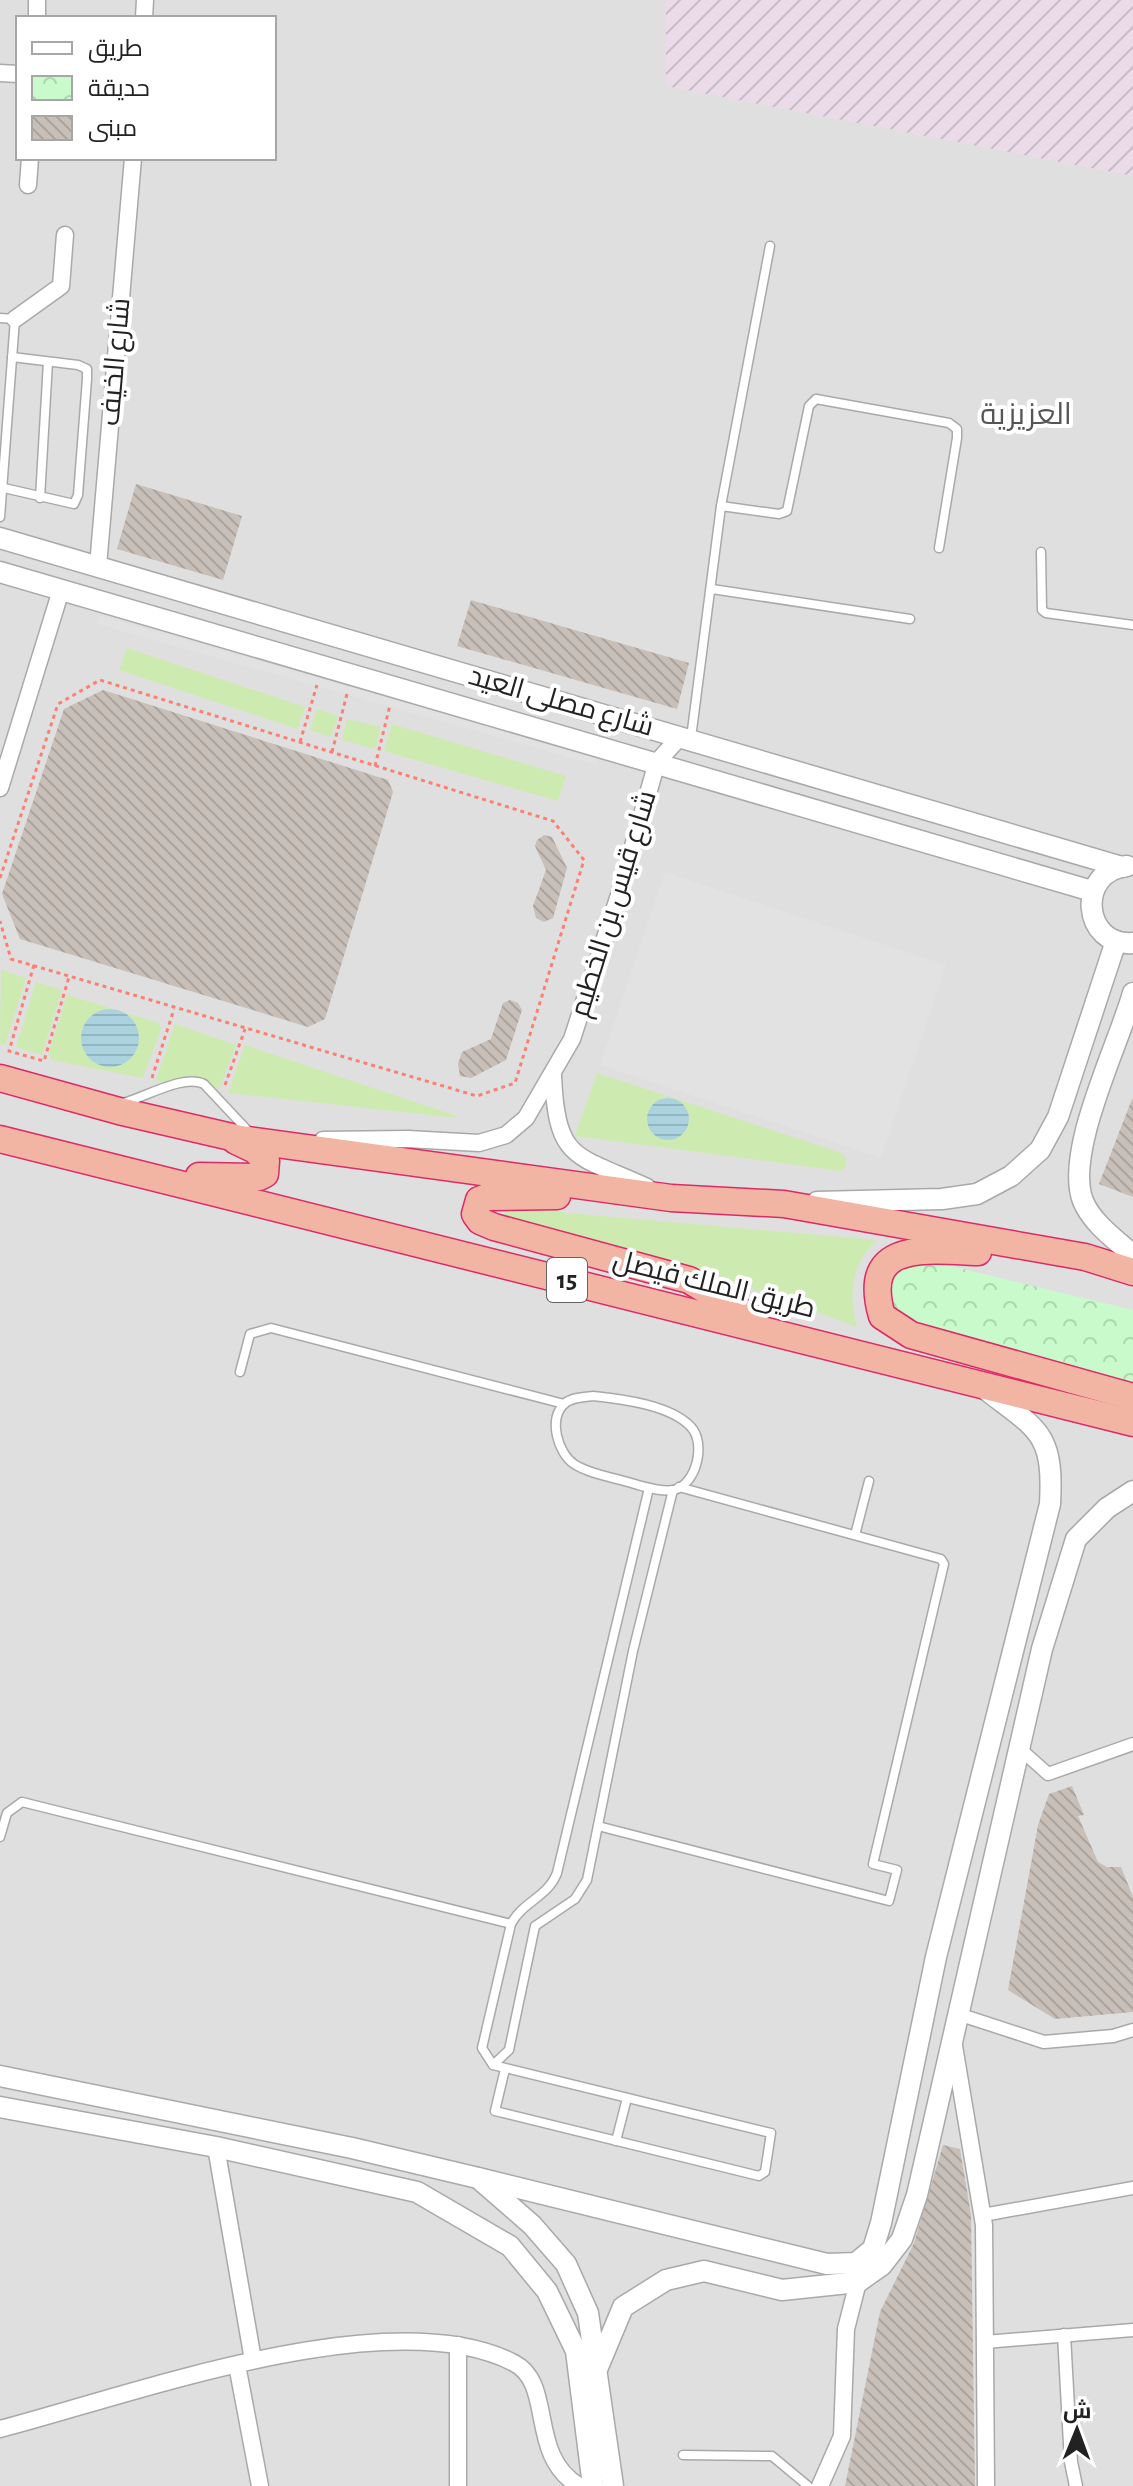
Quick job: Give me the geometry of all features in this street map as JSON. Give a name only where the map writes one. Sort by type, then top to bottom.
[{"type":"highway","points":[[0,1078],[102,1107],[221,1134],[671,1198],[784,1204],[1085,1257],[1133,1272]]},
{"type":"highway","points":[[112,1166],[171,1175],[259,1177],[265,1174],[266,1161],[255,1150],[221,1134]]},
{"type":"highway","name":"طريق الملك فيصل","points":[[0,1139],[1133,1423]]},
{"type":"highway","points":[[636,1193],[487,1197],[479,1200],[475,1214],[480,1221],[494,1227],[689,1280],[776,1334]]},
{"type":"highway","points":[[1085,1257],[917,1249],[893,1257],[880,1272],[877,1298],[882,1316],[911,1335],[1133,1397]]},
{"type":"street","points":[[28,185],[30,160]]},
{"type":"street","name":"شارع الخيف","points":[[98,566],[133,160]]},
{"type":"street","points":[[7,318],[61,286],[65,235]]},
{"type":"street","name":"شارع مصلى العيد","points":[[0,538],[1127,866]]},
{"type":"street","name":"شارع مصلى العيد","points":[[0,572],[1092,891]]},
{"type":"street","points":[[0,788],[61,590]]},
{"type":"street","name":"شارع قيس بن الخطيم","points":[[266,1141],[408,1139],[479,1143],[506,1135],[526,1118],[572,1039],[657,762],[686,738]]},
{"type":"street","points":[[784,1204],[942,1199],[977,1194],[1011,1176],[1040,1150],[1058,1117],[1125,942],[1097,927],[1091,916],[1092,891],[1104,875],[1127,866]]},
{"type":"street","points":[[1132,997],[1079,1159],[1084,1202],[1101,1227],[1133,1255]]},
{"type":"street","points":[[553,1076],[557,1127],[564,1143],[578,1156],[671,1198]]},
{"type":"street","points":[[0,2076],[352,2148],[827,2264],[856,2263],[873,2249],[901,2139],[936,1957],[1050,1504],[1052,1472],[1045,1441],[981,1386]]},
{"type":"street","points":[[598,2367],[623,2307],[666,2280],[704,2271],[782,2290],[858,2282],[882,2265],[902,2239],[917,2195],[1042,1649],[1076,1539],[1107,1508],[1133,1491]]},
{"type":"street","points":[[1020,1749],[1048,1774],[1133,1744]]},
{"type":"street","points":[[958,2014],[1044,2042],[1113,2036],[1133,2030]]},
{"type":"street","points":[[952,2036],[983,2215],[986,2486]]},
{"type":"street","points":[[0,2107],[216,2147],[417,2192],[510,2246],[547,2291],[576,2351],[593,2486]]},
{"type":"street","points":[[216,2147],[260,2486]]},
{"type":"street","points":[[478,2178],[532,2225],[566,2264],[588,2313],[613,2486]]},
{"type":"street","points":[[983,2215],[1133,2188]]},
{"type":"street","points":[[820,2486],[842,2436],[846,2329],[858,2282]]},
{"type":"street","points":[[985,2342],[1133,2330]]},
{"type":"street","points":[[1064,2335],[1071,2462],[1076,2486]]},
{"type":"street","points":[[0,2429],[245,2362],[381,2340],[458,2345],[515,2363],[526,2374],[536,2390],[548,2453],[567,2479],[579,2486]]},
{"type":"street","points":[[458,2345],[458,2486]]},
{"type":"lane","points":[[686,738],[712,589],[721,506],[770,246]]},
{"type":"lane","points":[[0,517],[12,357],[7,318]]},
{"type":"lane","points":[[4,488],[74,504],[78,495],[87,379],[87,369],[12,357]]},
{"type":"lane","points":[[40,498],[48,362]]},
{"type":"lane","points":[[721,506],[779,514],[787,511],[809,406],[816,399],[872,408],[949,423],[957,429],[939,548]]},
{"type":"lane","points":[[1041,552],[1042,610],[1133,625]]},
{"type":"lane","points":[[712,589],[910,619]]},
{"type":"lane","points":[[102,1107],[146,1096],[181,1080],[196,1080],[266,1141]]},
{"type":"lane","points":[[240,1372],[250,1334],[271,1328],[564,1404],[593,1396],[678,1417],[693,1428],[698,1443],[692,1474],[676,1489],[633,1651],[587,1880],[575,1899],[535,1926],[509,2050],[493,2065]]},
{"type":"lane","points":[[564,1404],[557,1415],[556,1432],[565,1457],[578,1466],[649,1488],[676,1489],[941,1559],[945,1569],[873,1864],[897,1870],[889,1901],[598,1826]]},
{"type":"lane","points":[[855,1535],[869,1481]]},
{"type":"lane","points":[[505,2069],[495,2111],[759,2176],[765,2172],[771,2133],[505,2069],[493,2065],[482,2048],[511,1924],[516,1915],[552,1886],[557,1873],[649,1488]]},
{"type":"lane","points":[[0,1837],[7,1813],[22,1802],[511,1924]]},
{"type":"lane","points":[[616,2141],[627,2098]]},
{"type":"lane","points":[[683,2455],[772,2456],[808,2486]]},
{"type":"path","points":[[300,742],[322,668]]},
{"type":"path","points":[[332,752],[351,676]]},
{"type":"path","points":[[0,878],[58,704],[100,680],[553,821],[584,860],[515,1083],[477,1096],[11,959],[0,921]]},
{"type":"path","points":[[375,766],[394,688]]},
{"type":"path","points":[[34,965],[9,1051],[44,1061],[69,976]]},
{"type":"path","points":[[146,1096],[175,1007]]},
{"type":"path","points":[[220,1100],[246,1028]]},
{"type":"shaded area","points":[[0,0],[1133,0],[1133,2486],[0,2486]]},
{"type":"shaded area","points":[[666,0],[1133,0],[1133,176],[666,86]]},
{"type":"shaded area","points":[[99,616],[598,757],[596,765],[97,624]]},
{"type":"shaded area","points":[[665,872],[946,965],[881,1158],[600,1065]]},
{"type":"green space","points":[[127,648],[305,707],[298,729],[119,670]]},
{"type":"green space","points":[[317,709],[338,716],[331,737],[310,730]]},
{"type":"green space","points":[[347,719],[381,727],[375,749],[342,740]]},
{"type":"green space","points":[[392,724],[566,776],[558,801],[384,751]]},
{"type":"green space","points":[[1,970],[26,978],[5,1045],[0,1043]]},
{"type":"green space","points":[[36,982],[62,990],[42,1055],[16,1047]]},
{"type":"green space","points":[[67,995],[159,1023],[161,1029],[143,1078],[51,1060],[49,1052]],"holes":[[[111,1009],[121,1012],[134,1024],[138,1040],[136,1049],[124,1064],[86,1022],[93,1015]]]},
{"type":"green space","points":[[175,1024],[236,1045],[219,1090],[194,1077],[181,1077],[166,1084],[156,1080]]},
{"type":"green space","points":[[245,1045],[457,1116],[458,1118],[228,1093]]},
{"type":"green space","points":[[597,1073],[839,1152],[846,1157],[846,1166],[841,1171],[575,1136]],"holes":[[[662,1098],[676,1099],[689,1114],[687,1128],[664,1139],[652,1133],[647,1120],[655,1102]]]},
{"type":"green space","points":[[515,1202],[568,1213],[877,1240],[862,1259],[854,1280],[853,1303],[857,1327],[717,1275],[575,1241],[506,1219],[503,1209]]},
{"type":"green space","points":[[938,1263],[1133,1310],[1133,1382],[904,1321],[888,1298],[892,1278],[912,1264]]},
{"type":"water","points":[[110,1009],[121,1011],[130,1018],[137,1027],[137,1049],[130,1058],[121,1065],[110,1067],[99,1065],[90,1058],[83,1049],[81,1038],[83,1027],[90,1018],[99,1011]]},
{"type":"water","points":[[668,1098],[683,1104],[689,1119],[683,1134],[668,1140],[653,1134],[647,1119],[653,1104]]},
{"type":"building","points":[[136,484],[242,516],[223,580],[117,549]]},
{"type":"building","points":[[471,600],[689,663],[677,709],[457,646]]},
{"type":"building","points":[[103,690],[388,780],[393,792],[325,1019],[308,1027],[20,939],[2,894],[64,709]]},
{"type":"building","points":[[544,835],[552,837],[567,868],[553,918],[544,922],[536,918],[533,906],[546,870],[535,846]]},
{"type":"building","points":[[510,1000],[518,1003],[522,1010],[506,1060],[471,1078],[460,1076],[458,1064],[462,1052],[491,1039],[503,1003]]},
{"type":"building","points":[[1133,1099],[1133,1197],[1099,1184]]},
{"type":"building","points":[[1072,1786],[1084,1815],[1078,1816],[1098,1862],[1107,1867],[1121,1867],[1133,1897],[1133,2012],[1055,2019],[1008,1990],[1038,1825],[1049,1794]]},
{"type":"building","points":[[943,2145],[960,2149],[971,2215],[975,2486],[845,2486],[880,2312],[914,2243]]},
{"type":"district","name":"العزيزية","points":[[1026,415]]}]
